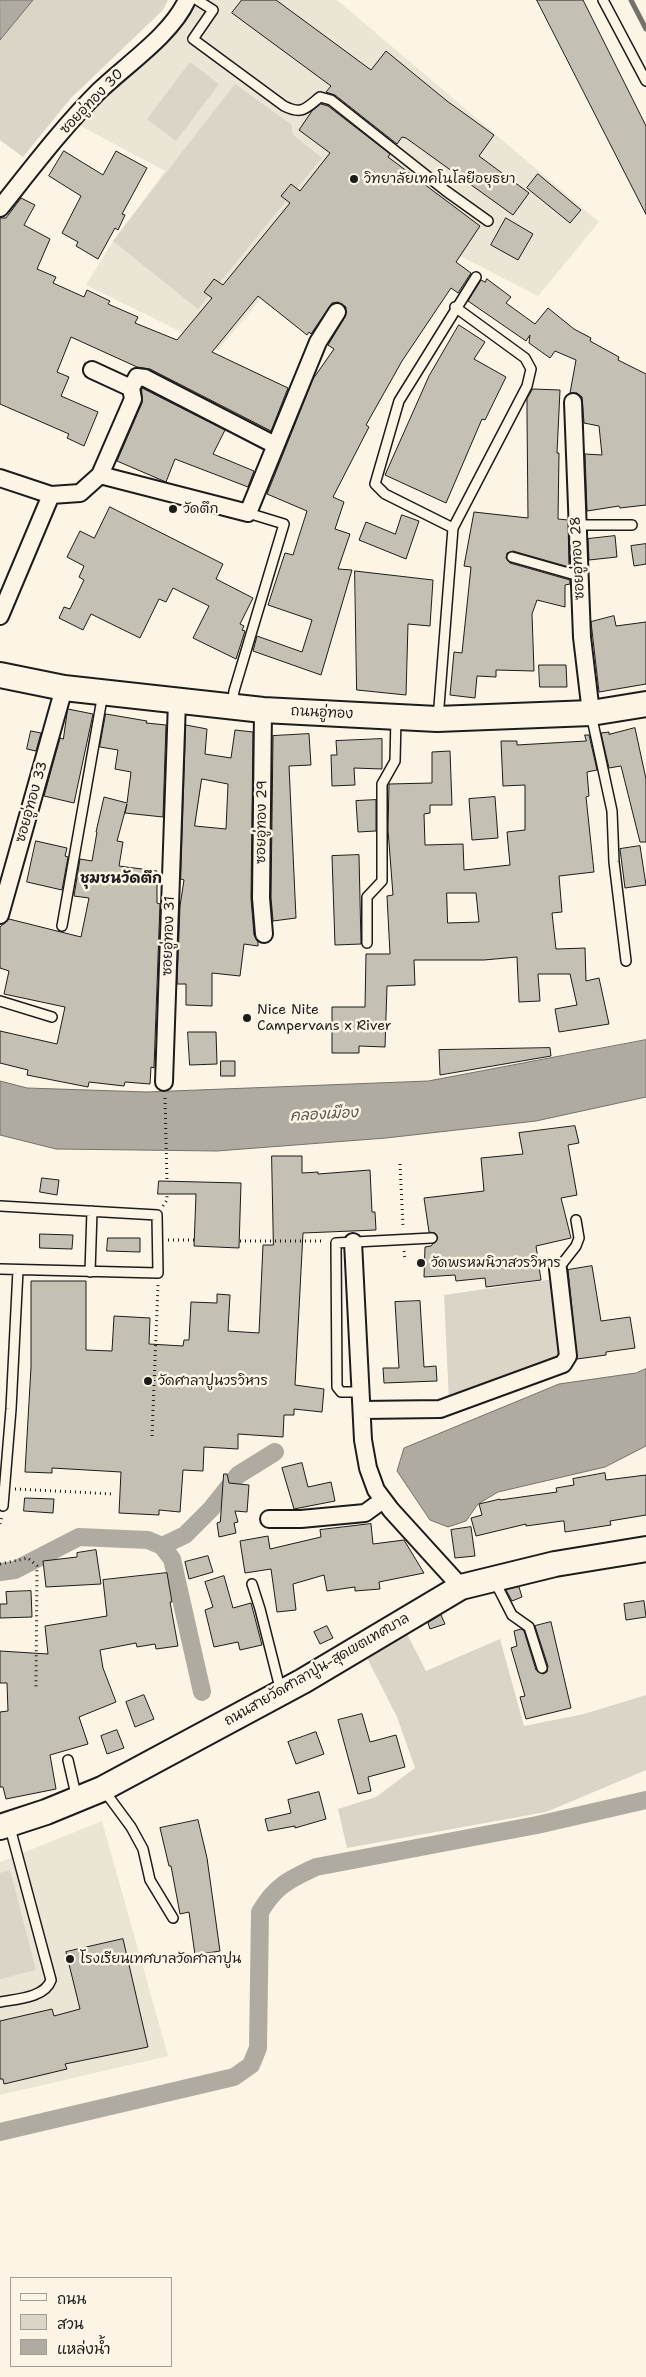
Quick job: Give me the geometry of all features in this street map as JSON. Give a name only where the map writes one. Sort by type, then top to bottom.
[{"type":"street","name":"ซอยอู่ทอง 30","points":[[0,208],[70,121],[100,90],[159,37],[183,10],[187,0]]},
{"type":"street","points":[[100,475],[248,513],[318,342],[337,312]]},
{"type":"street","points":[[92,370],[131,388]]},
{"type":"street","points":[[0,478],[52,494],[80,492],[100,475],[133,399],[131,388],[137,377],[145,378],[275,445]]},
{"type":"street","name":"ซอยอู่ทอง 28","points":[[573,402],[582,637],[591,713]]},
{"type":"street","points":[[0,616],[52,494]]},
{"type":"street","name":"ถนนอู่ทอง","points":[[0,676],[64,688],[232,707],[438,719],[591,713],[646,704]]},
{"type":"street","name":"ซอยอู่ทอง 33","points":[[0,915],[64,688]]},
{"type":"street","name":"ซอยอู่ทอง 31","points":[[164,1082],[177,701]]},
{"type":"street","name":"ซอยอู่ทอง 29","points":[[263,710],[261,898],[264,934]]},
{"type":"street","points":[[353,1242],[362,1410],[368,1468],[376,1490],[383,1500],[461,1588]]},
{"type":"street","points":[[362,1410],[440,1409],[563,1364],[568,1356],[558,1269]]},
{"type":"street","points":[[268,1519],[301,1520],[365,1513],[383,1500]]},
{"type":"street","name":"ถนนสายวัดศาลาปูน-สุดเขตเทศบาล","points":[[4,1826],[102,1789],[281,1692],[461,1588],[492,1578],[556,1564],[646,1549]]},
{"type":"lane","points":[[197,0],[212,10],[193,39],[284,106],[296,111],[303,110],[320,97],[326,97],[446,191],[488,220]]},
{"type":"lane","points":[[603,0],[646,81]]},
{"type":"lane","points":[[453,528],[385,494],[375,484],[399,401],[455,307],[476,277]]},
{"type":"lane","points":[[438,719],[453,528],[527,386],[531,368],[525,358],[455,307]]},
{"type":"lane","points":[[232,707],[234,691],[284,524],[248,513]]},
{"type":"lane","points":[[577,525],[632,525]]},
{"type":"lane","points":[[512,556],[579,576]]},
{"type":"lane","points":[[62,926],[104,693]]},
{"type":"lane","points":[[591,713],[612,811],[614,862],[626,961]]},
{"type":"lane","points":[[368,943],[367,897],[382,881],[382,784],[395,761],[396,717]]},
{"type":"lane","points":[[0,1001],[52,1017]]},
{"type":"lane","points":[[0,1206],[157,1215],[158,1273],[0,1269]]},
{"type":"lane","points":[[90,1272],[92,1211]]},
{"type":"lane","points":[[558,1269],[576,1246],[579,1238],[576,1220]]},
{"type":"lane","points":[[361,1392],[341,1392],[336,1387],[336,1243],[432,1238]]},
{"type":"lane","points":[[3,1506],[11,1409],[18,1270]]},
{"type":"lane","points":[[492,1578],[512,1616],[529,1626],[542,1668]]},
{"type":"lane","points":[[252,1584],[281,1692]]},
{"type":"lane","points":[[68,1760],[77,1799]]},
{"type":"lane","points":[[102,1789],[131,1827],[139,1841],[143,1849],[150,1880],[173,1918]]},
{"type":"lane","points":[[0,2002],[39,1993],[46,1988],[51,1980],[4,1826]]},
{"type":"path","points":[[164,1082],[167,1181]]},
{"type":"path","points":[[400,1164],[405,1260]]},
{"type":"path","points":[[158,1240],[194,1240]]},
{"type":"path","points":[[240,1241],[336,1243]]},
{"type":"path","points":[[152,1436],[158,1273]]},
{"type":"path","points":[[4,1488],[113,1494]]},
{"type":"path","points":[[0,1564],[28,1558],[37,1566],[36,1688]]},
{"type":"shaded area","name":"วิทยาลัยเทคโนโลยีอยุธยา","points":[[193,0],[337,0],[599,222],[538,296],[429,240],[354,187],[218,350],[86,285],[113,241],[165,171],[77,124],[162,48],[187,16]]},
{"type":"shaded area","name":"โรงเรียนเทศบาลวัดศาลาปูน","points":[[102,1821],[168,2056],[0,2095],[0,1862]]},
{"type":"green space","points":[[0,0],[168,0],[163,10],[71,98],[23,157],[0,140]]},
{"type":"green space","points":[[190,62],[219,84],[176,141],[147,119]]},
{"type":"green space","points":[[235,84],[292,125],[292,134],[322,158],[297,188],[291,184],[281,196],[286,201],[198,309],[113,241]]},
{"type":"green space","points":[[554,1279],[562,1353],[558,1360],[449,1401],[444,1295]]},
{"type":"green space","points":[[406,1632],[426,1671],[500,1639],[524,1726],[584,1714],[646,1695],[646,1770],[546,1812],[347,1848],[338,1809],[376,1797],[415,1768],[397,1717],[366,1656]]},
{"type":"green space","points":[[10,1870],[36,1970],[0,1979],[0,1873]]},
{"type":"water","points":[[0,0],[33,0],[0,40]]},
{"type":"water","name":"คลองเมือง","points":[[646,1040],[646,1097],[536,1121],[386,1138],[217,1151],[56,1149],[0,1135],[0,1081],[27,1088],[147,1092],[428,1081]]},
{"type":"water","points":[[646,1369],[646,1446],[605,1467],[498,1492],[478,1504],[466,1521],[448,1527],[430,1520],[397,1471],[404,1448],[559,1384],[636,1373]]},
{"type":"building","points":[[242,0],[276,0],[371,70],[386,51],[447,101],[494,135],[479,156],[529,193],[513,215],[406,138],[402,137],[397,144],[335,95],[326,92],[331,86],[232,13]]},
{"type":"building","points":[[537,0],[583,0],[646,126],[646,214]]},
{"type":"building","points":[[321,104],[328,106],[390,154],[388,157],[480,226],[456,262],[471,273],[458,293],[451,288],[402,361],[366,425],[369,427],[333,497],[344,502],[335,529],[350,534],[338,569],[352,570],[321,675],[253,651],[257,636],[302,652],[312,620],[268,605],[285,553],[293,555],[307,511],[267,494],[313,379],[334,349],[328,345],[345,317],[346,307],[338,302],[332,303],[311,334],[309,332],[307,335],[258,296],[212,352],[288,388],[271,431],[150,369],[137,367],[71,337],[57,372],[69,377],[61,396],[98,412],[84,446],[67,438],[69,434],[0,404],[0,218],[6,218],[21,198],[35,205],[24,225],[50,239],[37,269],[56,277],[53,283],[84,297],[87,290],[110,301],[108,304],[138,317],[135,323],[177,340],[212,298],[204,292],[214,279],[223,285],[290,203],[281,196],[291,184],[300,191],[330,153],[299,130],[312,111]]},
{"type":"building","points":[[64,151],[103,175],[116,151],[147,168],[122,214],[125,215],[118,230],[115,228],[98,259],[76,246],[78,242],[62,233],[81,196],[49,176]]},
{"type":"building","points":[[538,174],[581,210],[570,223],[527,188]]},
{"type":"building","points":[[506,218],[533,234],[518,260],[491,245]]},
{"type":"building","points":[[487,279],[511,297],[506,303],[535,324],[548,308],[574,329],[591,338],[590,341],[619,357],[618,360],[646,374],[646,505],[620,508],[619,506],[587,511],[585,454],[602,455],[599,426],[584,423],[582,397],[577,393],[570,393],[576,360],[555,351],[550,358],[529,343],[530,335],[526,341],[468,301],[481,280],[485,282]]},
{"type":"building","points":[[459,325],[485,342],[474,359],[506,377],[485,420],[482,419],[446,503],[385,475],[429,376]]},
{"type":"building","points":[[142,388],[225,430],[213,454],[254,471],[248,487],[175,459],[166,482],[117,461],[142,403]]},
{"type":"building","points":[[533,389],[560,390],[557,453],[559,453],[558,519],[568,520],[569,567],[513,551],[507,553],[506,558],[510,563],[570,580],[570,584],[565,585],[565,607],[537,600],[532,614],[534,671],[496,670],[496,677],[477,676],[475,698],[450,695],[454,652],[462,653],[471,567],[464,566],[474,512],[528,518],[527,399]]},
{"type":"building","points":[[110,507],[223,564],[216,579],[253,598],[240,624],[244,626],[242,630],[245,631],[236,659],[193,638],[209,606],[173,588],[166,602],[159,599],[140,638],[91,614],[83,630],[59,618],[64,607],[70,609],[84,580],[79,577],[84,566],[67,557],[80,531],[94,538]]},
{"type":"building","points":[[402,515],[419,521],[406,559],[359,540],[366,522],[395,534]]},
{"type":"building","points":[[615,536],[617,557],[589,560],[588,539]]},
{"type":"building","points":[[646,544],[646,564],[634,566],[631,546]]},
{"type":"building","points":[[355,571],[433,580],[430,626],[408,624],[406,695],[357,690]]},
{"type":"building","points":[[614,616],[616,626],[646,622],[646,684],[599,692],[591,622]]},
{"type":"building","points":[[539,665],[566,665],[567,687],[540,687]]},
{"type":"building","points":[[68,709],[93,714],[74,803],[44,796],[60,738],[63,739]]},
{"type":"building","points":[[106,714],[147,721],[146,723],[166,725],[163,817],[125,813],[127,804],[117,841],[123,842],[119,866],[157,871],[157,903],[160,904],[154,1068],[151,1067],[150,1084],[125,1082],[124,1086],[89,1082],[88,1087],[27,1075],[28,1070],[0,1063],[0,1031],[57,1044],[65,1007],[4,994],[9,971],[0,968],[0,927],[9,919],[81,937],[89,898],[74,896],[80,859],[92,861],[104,797],[127,803],[131,772],[115,769],[118,750],[100,747]]},
{"type":"building","points":[[186,725],[207,729],[205,754],[231,758],[235,730],[253,732],[251,898],[254,935],[258,946],[244,944],[240,976],[212,973],[212,1006],[186,1005],[186,984],[177,984],[180,906],[184,880],[181,879]],"holes":[[[202,779],[228,784],[226,829],[195,826]]]},
{"type":"building","points":[[635,728],[646,779],[646,842],[640,842],[621,766],[609,768],[601,733],[609,732],[609,734]]},
{"type":"building","points":[[31,731],[41,733],[36,751],[27,749]]},
{"type":"building","points":[[309,734],[311,765],[289,766],[296,918],[273,921],[271,898],[273,736]]},
{"type":"building","points":[[585,735],[589,735],[597,770],[587,772],[589,796],[586,797],[594,872],[559,876],[562,912],[552,913],[556,949],[585,948],[586,981],[599,978],[609,1024],[559,1032],[555,1009],[577,1005],[570,974],[538,974],[540,1001],[519,1002],[517,957],[484,960],[414,960],[415,985],[387,986],[385,1047],[359,1046],[359,1053],[332,1053],[332,1007],[365,1007],[366,954],[390,954],[387,896],[393,895],[388,830],[389,784],[432,783],[432,752],[450,751],[452,805],[430,805],[430,813],[424,814],[425,845],[463,844],[464,870],[510,865],[507,832],[525,830],[525,785],[503,786],[501,741],[517,741],[517,745],[586,741]],"holes":[[[447,893],[476,893],[479,922],[448,923]]]},
{"type":"building","points":[[382,739],[382,769],[354,768],[355,785],[332,786],[331,755],[337,755],[336,741]]},
{"type":"building","points":[[495,797],[498,838],[472,840],[469,799]]},
{"type":"building","points":[[376,800],[376,831],[358,832],[356,801]]},
{"type":"building","points":[[36,841],[67,848],[65,856],[68,857],[62,890],[27,882]]},
{"type":"building","points":[[640,846],[646,885],[625,888],[620,849]]},
{"type":"building","points":[[359,855],[361,944],[335,945],[332,856]]},
{"type":"building","points":[[188,1032],[216,1032],[217,1064],[190,1065]]},
{"type":"building","points":[[550,1048],[551,1056],[440,1075],[439,1050]]},
{"type":"building","points":[[221,1061],[235,1061],[235,1076],[221,1076]]},
{"type":"building","points":[[575,1126],[579,1143],[568,1145],[577,1195],[561,1198],[571,1238],[536,1246],[541,1280],[486,1287],[485,1278],[456,1281],[455,1275],[424,1277],[425,1247],[431,1246],[438,1238],[435,1233],[429,1232],[424,1198],[484,1191],[481,1158],[523,1154],[519,1133]]},
{"type":"building","points":[[272,1156],[302,1156],[302,1173],[318,1172],[318,1174],[370,1170],[372,1212],[375,1212],[376,1230],[303,1233],[295,1385],[324,1389],[322,1412],[294,1409],[294,1415],[284,1415],[283,1437],[238,1434],[238,1449],[204,1447],[203,1471],[183,1470],[180,1512],[159,1510],[159,1515],[119,1513],[121,1472],[52,1468],[52,1473],[25,1472],[31,1367],[31,1281],[86,1281],[86,1350],[112,1351],[114,1316],[150,1318],[149,1344],[183,1346],[184,1340],[189,1340],[191,1302],[217,1303],[217,1294],[230,1295],[228,1331],[259,1333],[263,1245],[273,1245]]},
{"type":"building","points":[[42,1178],[59,1180],[57,1195],[40,1192]]},
{"type":"building","points":[[159,1181],[241,1183],[239,1248],[194,1246],[196,1194],[158,1194]]},
{"type":"building","points":[[40,1234],[73,1235],[72,1249],[40,1248]]},
{"type":"building","points":[[108,1238],[140,1238],[140,1252],[107,1251]]},
{"type":"building","points":[[592,1266],[601,1321],[630,1317],[635,1348],[577,1359],[568,1270]]},
{"type":"building","points":[[420,1301],[424,1367],[436,1366],[437,1381],[384,1383],[383,1368],[399,1368],[395,1302]]},
{"type":"building","points":[[302,1463],[308,1487],[331,1482],[335,1501],[294,1509],[282,1468]]},
{"type":"building","points":[[605,1473],[606,1480],[646,1475],[646,1515],[610,1521],[611,1525],[565,1532],[564,1521],[562,1521],[526,1526],[526,1524],[476,1536],[471,1518],[482,1515],[479,1504],[500,1499],[557,1492],[556,1488],[574,1485],[573,1479]]},
{"type":"building","points":[[224,1474],[227,1474],[229,1483],[249,1485],[247,1512],[235,1511],[238,1522],[234,1523],[236,1533],[219,1537],[217,1523],[220,1522]]},
{"type":"building","points":[[25,1498],[54,1499],[53,1513],[24,1511]]},
{"type":"building","points":[[371,1524],[373,1544],[404,1540],[424,1573],[379,1582],[380,1589],[355,1591],[355,1587],[327,1591],[324,1575],[293,1584],[296,1610],[277,1612],[271,1569],[245,1573],[240,1541],[268,1536],[270,1549],[321,1537],[320,1530]]},
{"type":"building","points":[[471,1527],[475,1556],[455,1558],[451,1530]]},
{"type":"building","points":[[96,1550],[101,1584],[46,1587],[43,1561],[77,1557],[77,1553]]},
{"type":"building","points":[[208,1556],[213,1572],[189,1579],[185,1562]]},
{"type":"building","points":[[167,1573],[178,1646],[156,1649],[155,1644],[137,1647],[136,1643],[100,1650],[103,1668],[116,1702],[79,1717],[88,1744],[50,1755],[56,1789],[6,1799],[3,1787],[0,1787],[0,1712],[8,1711],[7,1683],[0,1683],[0,1651],[48,1654],[45,1626],[107,1616],[103,1580]]},
{"type":"building","points":[[224,1576],[233,1608],[251,1603],[262,1645],[240,1650],[238,1642],[214,1647],[205,1610],[213,1607],[205,1582]]},
{"type":"building","points":[[519,1587],[522,1597],[512,1601],[506,1590]]},
{"type":"building","points":[[31,1591],[32,1617],[0,1618],[0,1604],[7,1604],[6,1592]]},
{"type":"building","points":[[644,1601],[646,1617],[626,1620],[624,1604]]},
{"type":"building","points":[[441,1615],[445,1624],[430,1629],[428,1623]]},
{"type":"building","points":[[551,1622],[571,1708],[526,1719],[520,1697],[525,1696],[511,1648],[517,1646],[514,1631],[521,1629],[524,1631],[536,1670],[543,1674],[547,1672],[548,1666],[535,1626]]},
{"type":"building","points":[[327,1626],[333,1638],[320,1644],[314,1632]]},
{"type":"building","points":[[144,1695],[154,1719],[135,1727],[126,1702]]},
{"type":"building","points":[[362,1714],[370,1742],[396,1735],[405,1767],[368,1777],[371,1791],[358,1794],[338,1720]]},
{"type":"building","points":[[117,1730],[124,1748],[107,1754],[101,1736]]},
{"type":"building","points":[[316,1732],[324,1754],[296,1764],[288,1742]]},
{"type":"building","points":[[319,1792],[326,1819],[295,1828],[295,1826],[268,1831],[265,1819],[291,1813],[288,1800]]},
{"type":"building","points":[[198,1820],[207,1858],[220,1951],[195,1955],[189,1912],[180,1914],[171,1866],[169,1866],[160,1828]]},
{"type":"building","points":[[123,1939],[148,2047],[65,2064],[67,2069],[4,2084],[3,2079],[0,2079],[0,2021],[52,2009],[54,2016],[80,2009],[66,1952]]},
{"type":"waterway","points":[[631,0],[646,29]]},
{"type":"waterway","points":[[162,1546],[185,1535],[211,1509],[238,1475],[275,1452]]},
{"type":"waterway","points":[[0,1572],[15,1570],[79,1537],[148,1540],[162,1546],[172,1559],[202,1692]]},
{"type":"waterway","points":[[0,2132],[234,2077],[251,2065],[258,2048],[260,1912],[278,1889],[298,1876],[316,1867],[537,1825],[646,1800]]},
{"type":"place","name":"วิทยาลัยเทคโนโลยีอยุธยา","points":[[354,179]]},
{"type":"place","name":"วัดตึก","points":[[173,509]]},
{"type":"place","name":"Nice Nite Campervans x River","points":[[247,1018]]},
{"type":"place","name":"วัดพรหมนิวาสวรวิหาร","points":[[421,1263]]},
{"type":"place","name":"วัดศาลาปูนวรวิหาร","points":[[148,1381]]},
{"type":"place","name":"โรงเรียนเทศบาลวัดศาลาปูน","points":[[70,1959]]},
{"type":"district","name":"ชุมชนวัดตึก","points":[[121,879]]}]
